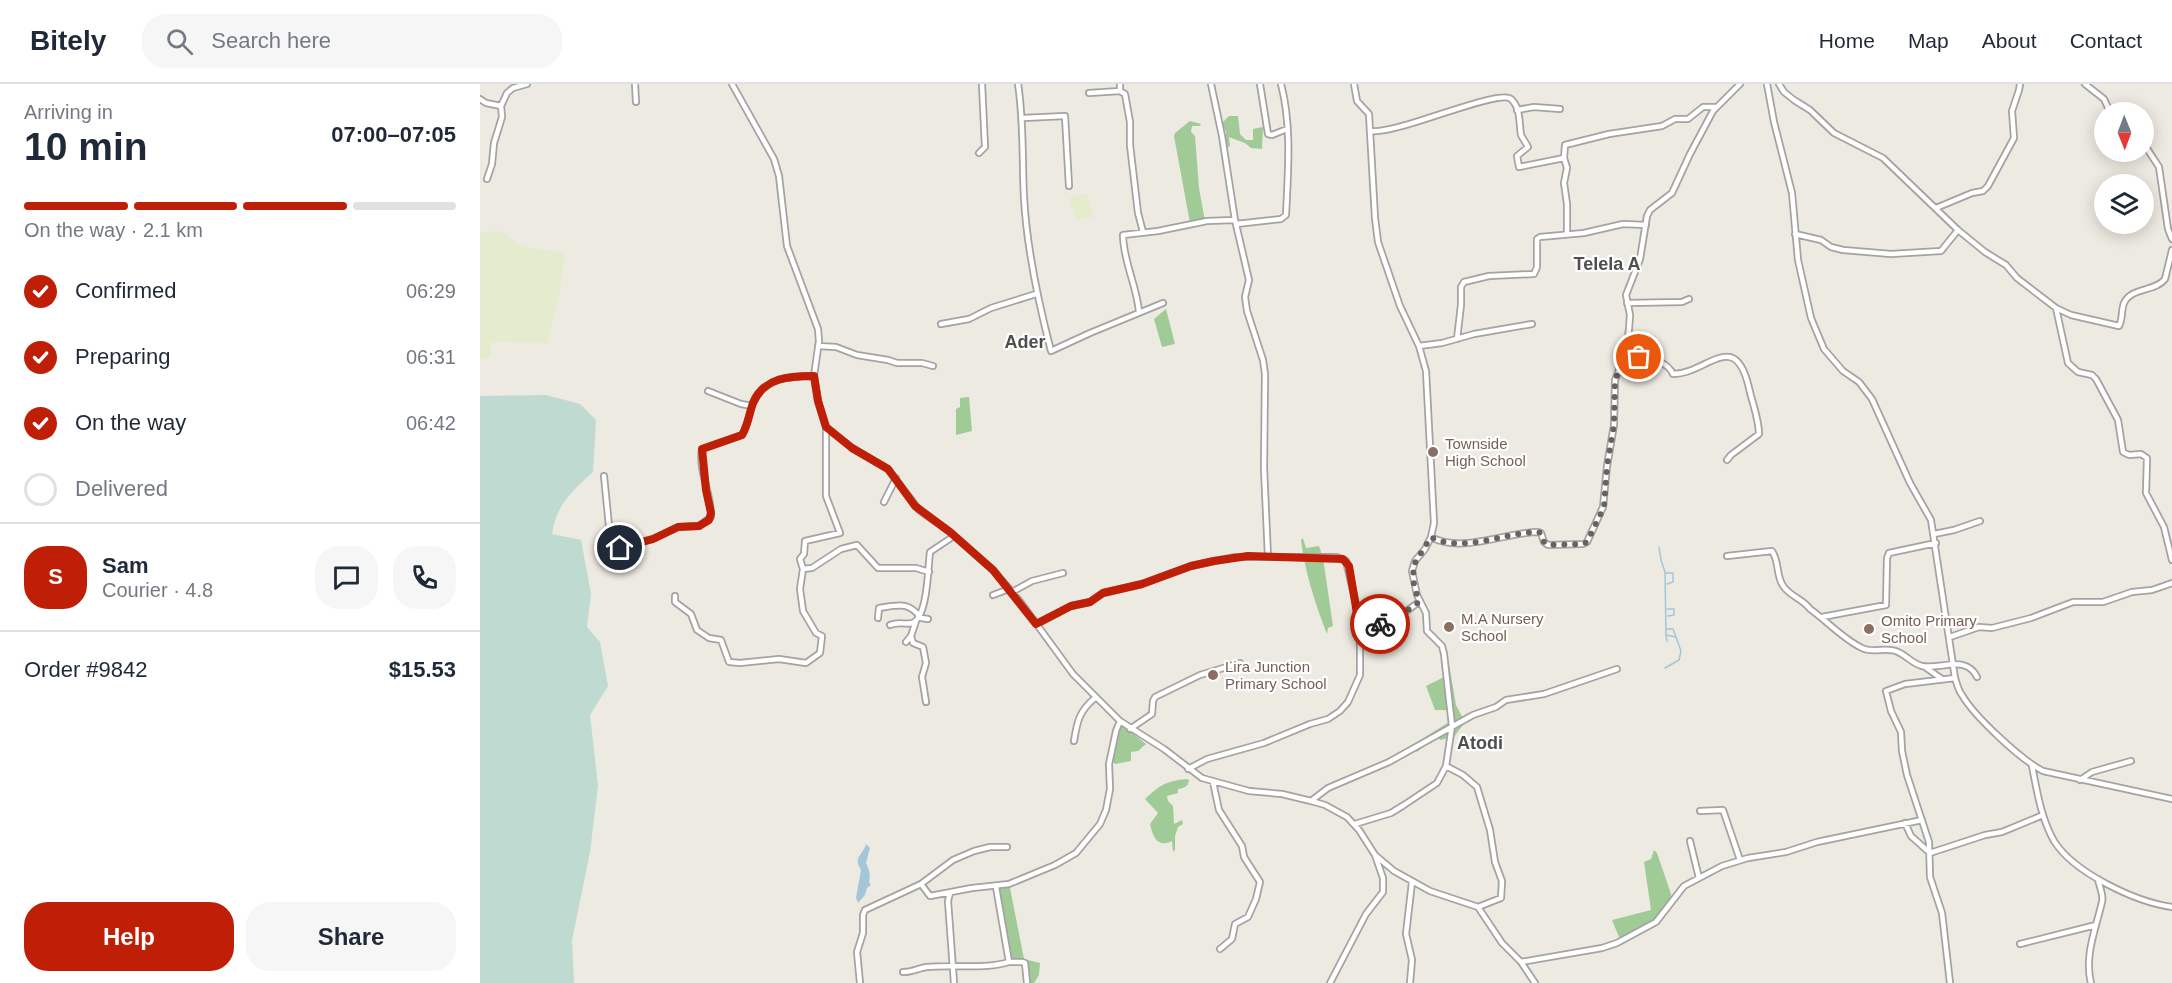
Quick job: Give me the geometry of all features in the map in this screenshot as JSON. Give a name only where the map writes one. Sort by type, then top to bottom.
[{"type":"street","points":[[487,179],[502,117],[501,106],[509,90],[527,84]]},
{"type":"street","points":[[635,84],[636,102]]},
{"type":"street","points":[[675,596],[675,602],[691,614],[697,630],[709,638],[721,640],[729,662],[779,659],[806,663],[820,653],[823,639],[815,632],[803,611],[800,589],[803,569],[800,559],[804,554],[805,541],[840,533],[826,496],[826,427],[818,401],[814,376],[819,333],[787,246],[779,176],[774,159],[732,84]]},
{"type":"street","points":[[979,153],[985,147],[982,84]]},
{"type":"street","points":[[1018,84],[1023,118],[1024,200],[1036,294],[1051,351],[1163,303]]},
{"type":"street","points":[[1120,84],[1120,91]]},
{"type":"street","points":[[1211,84],[1222,136],[1235,222],[1249,280],[1245,297],[1247,311],[1263,360],[1265,374],[1264,468],[1268,557]]},
{"type":"street","points":[[1260,84],[1268,134],[1272,135],[1287,129]]},
{"type":"street","points":[[1139,312],[1137,295],[1122,238],[1125,234],[1207,221],[1281,219],[1286,215],[1287,129],[1285,98],[1281,84]]},
{"type":"street","points":[[1354,84],[1357,101],[1369,112],[1378,242],[1400,306],[1419,346],[1427,381],[1434,508],[1431,537],[1413,566],[1414,585],[1419,602],[1425,611],[1427,631],[1443,647],[1452,726],[1446,766],[1440,779],[1413,800],[1391,813],[1355,824]]},
{"type":"street","points":[[1431,537],[1444,542],[1458,543],[1538,532],[1548,545],[1587,542],[1604,507],[1607,466],[1614,425],[1615,380],[1626,352],[1630,318],[1626,295],[1640,259],[1650,210],[1672,194],[1690,154],[1716,107],[1740,84]]},
{"type":"street","points":[[1767,84],[1792,193],[1795,234],[1811,318],[1818,339],[1836,364],[1859,382],[1872,399],[1910,483],[1931,520],[1955,678],[1962,696],[2032,766],[2053,775],[2172,800]]},
{"type":"street","points":[[1779,84],[1784,92],[1810,110],[1834,133],[1883,158],[1958,230],[2056,308],[2071,315],[2119,326],[2126,300],[2135,293],[2162,283],[2170,268],[2172,250]]},
{"type":"street","points":[[1936,208],[1972,193],[1983,191],[1988,186],[2014,138],[2012,111],[2020,84]]},
{"type":"street","points":[[2085,84],[2105,102]]},
{"type":"street","points":[[1089,93],[1120,91],[1126,96],[1138,213],[1143,232]]},
{"type":"street","points":[[1371,131],[1378,132],[1403,126],[1488,99],[1505,97],[1512,100],[1517,110],[1521,134],[1528,147],[1517,156],[1519,166],[1564,158]]},
{"type":"street","points":[[480,99],[486,103],[501,106]]},
{"type":"street","points":[[1517,110],[1534,107],[1560,109]]},
{"type":"street","points":[[1567,234],[1564,183],[1567,168],[1564,158],[1565,145],[1609,134],[1656,127],[1675,119],[1688,119],[1703,107],[1716,107]]},
{"type":"street","points":[[1023,118],[1065,116],[1069,186]]},
{"type":"street","points":[[2154,159],[2159,167],[2168,229],[2172,239]]},
{"type":"street","points":[[1457,339],[1463,283],[1489,276],[1534,273],[1537,267],[1537,239],[1545,235],[1584,233],[1623,224],[1646,225]]},
{"type":"street","points":[[1795,234],[1821,240],[1837,249],[1894,254],[1941,251],[1958,230]]},
{"type":"street","points":[[941,324],[969,319],[991,308],[1036,294]]},
{"type":"street","points":[[1627,303],[1682,302],[1689,299]]},
{"type":"street","points":[[2056,308],[2068,363],[2078,372],[2092,375],[2096,379],[2120,426],[2123,452],[2128,455],[2141,454],[2146,458],[2146,493],[2164,527],[2172,560]]},
{"type":"street","points":[[1419,346],[1532,324]]},
{"type":"street","points":[[818,346],[840,348],[857,355],[897,363],[922,363],[933,366]]},
{"type":"street","points":[[1626,352],[1659,361],[1673,374],[1686,372],[1706,362],[1721,358],[1731,357],[1738,361],[1746,374],[1759,434],[1727,460]]},
{"type":"street","points":[[604,476],[610,536],[616,548],[653,539],[678,527],[704,524],[711,517],[711,513],[702,449],[742,435],[752,406],[762,389],[773,381],[814,376]]},
{"type":"street","points":[[708,390],[741,404],[752,406]]},
{"type":"street","points":[[826,427],[852,448],[888,469],[915,506],[993,570],[1073,674],[1095,698],[1130,729],[1164,749],[1202,778],[1249,791],[1282,794],[1311,801],[1335,810],[1355,824],[1375,855],[1383,878],[1383,892],[1366,914],[1330,983]]},
{"type":"street","points":[[884,501],[896,478]]},
{"type":"street","points":[[1934,534],[1980,521]]},
{"type":"street","points":[[906,642],[919,618],[929,572],[930,552],[954,536]]},
{"type":"street","points":[[1822,617],[1886,605],[1889,553],[1936,543]]},
{"type":"street","points":[[803,569],[812,568],[841,549],[857,546],[878,568],[916,568],[929,572]]},
{"type":"street","points":[[1727,556],[1772,551],[1779,578],[1785,588],[1804,600],[1863,649],[1895,651],[1942,679]]},
{"type":"street","points":[[1036,624],[1071,606],[1090,602],[1103,593],[1142,584],[1191,566],[1229,558],[1329,557],[1344,560],[1349,566],[1360,631],[1360,675],[1351,697],[1341,711],[1328,719],[1310,724],[1292,733],[1207,759],[1188,769]]},
{"type":"street","points":[[993,596],[1032,581],[1063,573]]},
{"type":"street","points":[[1950,637],[1979,627],[1992,628],[2031,618],[2073,602],[2103,602],[2132,592],[2152,590],[2172,583]]},
{"type":"street","points":[[1360,631],[1394,620],[1419,602]]},
{"type":"street","points":[[878,618],[879,608],[909,606],[919,618]]},
{"type":"street","points":[[890,625],[898,621],[910,624],[919,618],[927,619]]},
{"type":"street","points":[[911,636],[913,643],[923,647],[925,652],[926,663],[922,676],[926,702]]},
{"type":"street","points":[[1130,729],[1152,714],[1155,698],[1200,675],[1240,663]]},
{"type":"street","points":[[1925,667],[1953,664],[1968,667],[1977,677]]},
{"type":"street","points":[[1311,801],[1328,788],[1389,762],[1452,726],[1506,700],[1544,694],[1617,669]]},
{"type":"street","points":[[1950,983],[1942,912],[1930,877],[1930,853],[1907,775],[1901,732],[1891,711],[1886,691],[1905,684],[1955,678]]},
{"type":"street","points":[[1074,741],[1077,720],[1084,708],[1095,698]]},
{"type":"street","points":[[921,884],[930,896],[972,888],[996,887],[1018,881],[1076,853],[1100,824],[1110,798],[1109,764],[1120,721]]},
{"type":"street","points":[[2080,780],[2092,772],[2131,761]]},
{"type":"street","points":[[1446,766],[1463,775],[1477,787],[1502,881],[1501,898],[1478,907]]},
{"type":"street","points":[[2032,766],[2043,815],[2060,849],[2098,879],[2139,899],[2172,907]]},
{"type":"street","points":[[1213,782],[1219,810],[1242,847],[1244,857],[1260,881],[1256,899],[1248,917],[1234,924],[1232,939],[1220,949]]},
{"type":"street","points":[[1700,811],[1723,810],[1740,860]]},
{"type":"street","points":[[1930,853],[1984,835],[2002,832],[2043,815]]},
{"type":"street","points":[[1521,962],[1602,948],[1617,943],[1656,922],[1684,886],[1722,866],[1740,860],[1786,852],[1817,842],[1922,820]]},
{"type":"street","points":[[1905,823],[1911,836],[1930,853]]},
{"type":"street","points":[[1690,841],[1699,878]]},
{"type":"street","points":[[860,983],[857,952],[863,933],[863,912],[921,884],[952,860],[969,852],[990,847],[1007,847]]},
{"type":"street","points":[[1375,855],[1412,882],[1430,891],[1478,907],[1502,943],[1521,962],[1535,983]]},
{"type":"street","points":[[2091,983],[2088,960],[2103,902],[2098,879]]},
{"type":"street","points":[[1410,983],[1412,960],[1406,934],[1412,882]]},
{"type":"street","points":[[996,887],[1009,962]]},
{"type":"street","points":[[950,893],[948,901],[954,983]]},
{"type":"street","points":[[2020,944],[2096,925]]},
{"type":"street","points":[[903,972],[927,967],[976,967],[1022,962],[1028,983]]},
{"type":"green space","points":[[1229,116],[1238,116],[1240,134],[1246,140],[1253,140],[1253,129],[1263,127],[1262,149],[1251,148],[1229,137],[1230,146],[1226,148],[1226,132],[1222,123]]},
{"type":"green space","points":[[1190,121],[1201,124],[1192,126],[1191,132],[1195,136],[1199,188],[1205,221],[1190,223],[1174,136]]},
{"type":"green space","points":[[1087,194],[1094,217],[1077,220],[1069,198]]},
{"type":"green space","points":[[499,231],[524,247],[565,253],[559,296],[547,343],[491,342],[491,357],[480,359],[480,233]]},
{"type":"green space","points":[[1166,309],[1175,344],[1162,347],[1154,319]]},
{"type":"green space","points":[[969,397],[972,431],[956,435],[956,409],[960,407],[960,398]]},
{"type":"green space","points":[[1303,538],[1306,548],[1319,546],[1323,558],[1333,626],[1328,628],[1327,634],[1308,576],[1301,540]]},
{"type":"green space","points":[[1449,664],[1456,705],[1465,722],[1454,737],[1440,740],[1438,737],[1417,752],[1411,746],[1449,722],[1447,710],[1435,710],[1426,686],[1448,675],[1447,665]]},
{"type":"green space","points":[[1121,727],[1125,727],[1146,744],[1138,751],[1131,752],[1131,761],[1115,764],[1112,761]]},
{"type":"green space","points":[[1189,780],[1187,786],[1178,789],[1178,793],[1167,796],[1173,806],[1174,824],[1182,820],[1183,824],[1178,827],[1173,852],[1172,841],[1163,843],[1154,837],[1150,824],[1158,813],[1145,799],[1164,785]]},
{"type":"green space","points":[[1654,850],[1671,894],[1670,911],[1661,913],[1660,923],[1621,942],[1612,920],[1651,910],[1644,862],[1651,859]]},
{"type":"green space","points":[[998,888],[1010,888],[1024,959],[1040,963],[1039,975],[1034,983],[1029,983],[1027,966],[1021,962],[1010,962]]},
{"type":"shaded area","points":[[546,395],[580,404],[596,420],[593,472],[561,506],[552,534],[581,540],[591,594],[587,627],[600,642],[608,686],[590,715],[598,786],[590,852],[572,940],[574,983],[480,983],[480,396]]},
{"type":"shaded area","points":[[866,844],[870,848],[866,863],[871,885],[858,903],[856,898],[861,870],[858,859]]},
{"type":"waterway","points":[[1659,547],[1665,572],[1666,635],[1676,637],[1681,651],[1679,660],[1665,668]]},
{"type":"waterway","points":[[1666,573],[1673,573],[1673,582],[1667,584]]},
{"type":"waterway","points":[[1667,609],[1674,609],[1674,615],[1668,616]]},
{"type":"waterway","points":[[1667,629],[1673,629],[1676,637]]},
{"type":"waterway","points":[[1666,636],[1667,641]]},
{"type":"way so far","points":[[1380,624],[1394,620],[1419,602],[1412,571],[1415,561],[1431,537],[1438,541],[1458,543],[1538,532],[1548,545],[1587,542],[1604,507],[1607,466],[1614,425],[1616,375],[1626,352],[1639,357]]},
{"type":"place","name":"Townside High School","points":[[1433,452]]},
{"type":"place","name":"M.A Nursery School","points":[[1449,627]]},
{"type":"place","name":"Omito Primary School","points":[[1869,629]]},
{"type":"place","name":"Lira Junction Primary School","points":[[1213,675]]},
{"type":"district","name":"Telela A","points":[[1607,264]]},
{"type":"district","name":"Ader","points":[[1025,342]]},
{"type":"district","name":"Atodi","points":[[1480,743]]},
{"type":"route","points":[[620,548],[653,539],[678,527],[704,524],[711,517],[711,513],[702,449],[742,435],[754,401],[768,384],[783,379],[814,376],[818,401],[826,427],[852,448],[888,469],[915,506],[950,532],[993,570],[1036,624],[1071,606],[1090,602],[1103,593],[1142,584],[1191,566],[1248,556],[1337,557],[1343,559],[1349,566],[1360,631],[1380,624]]}]
